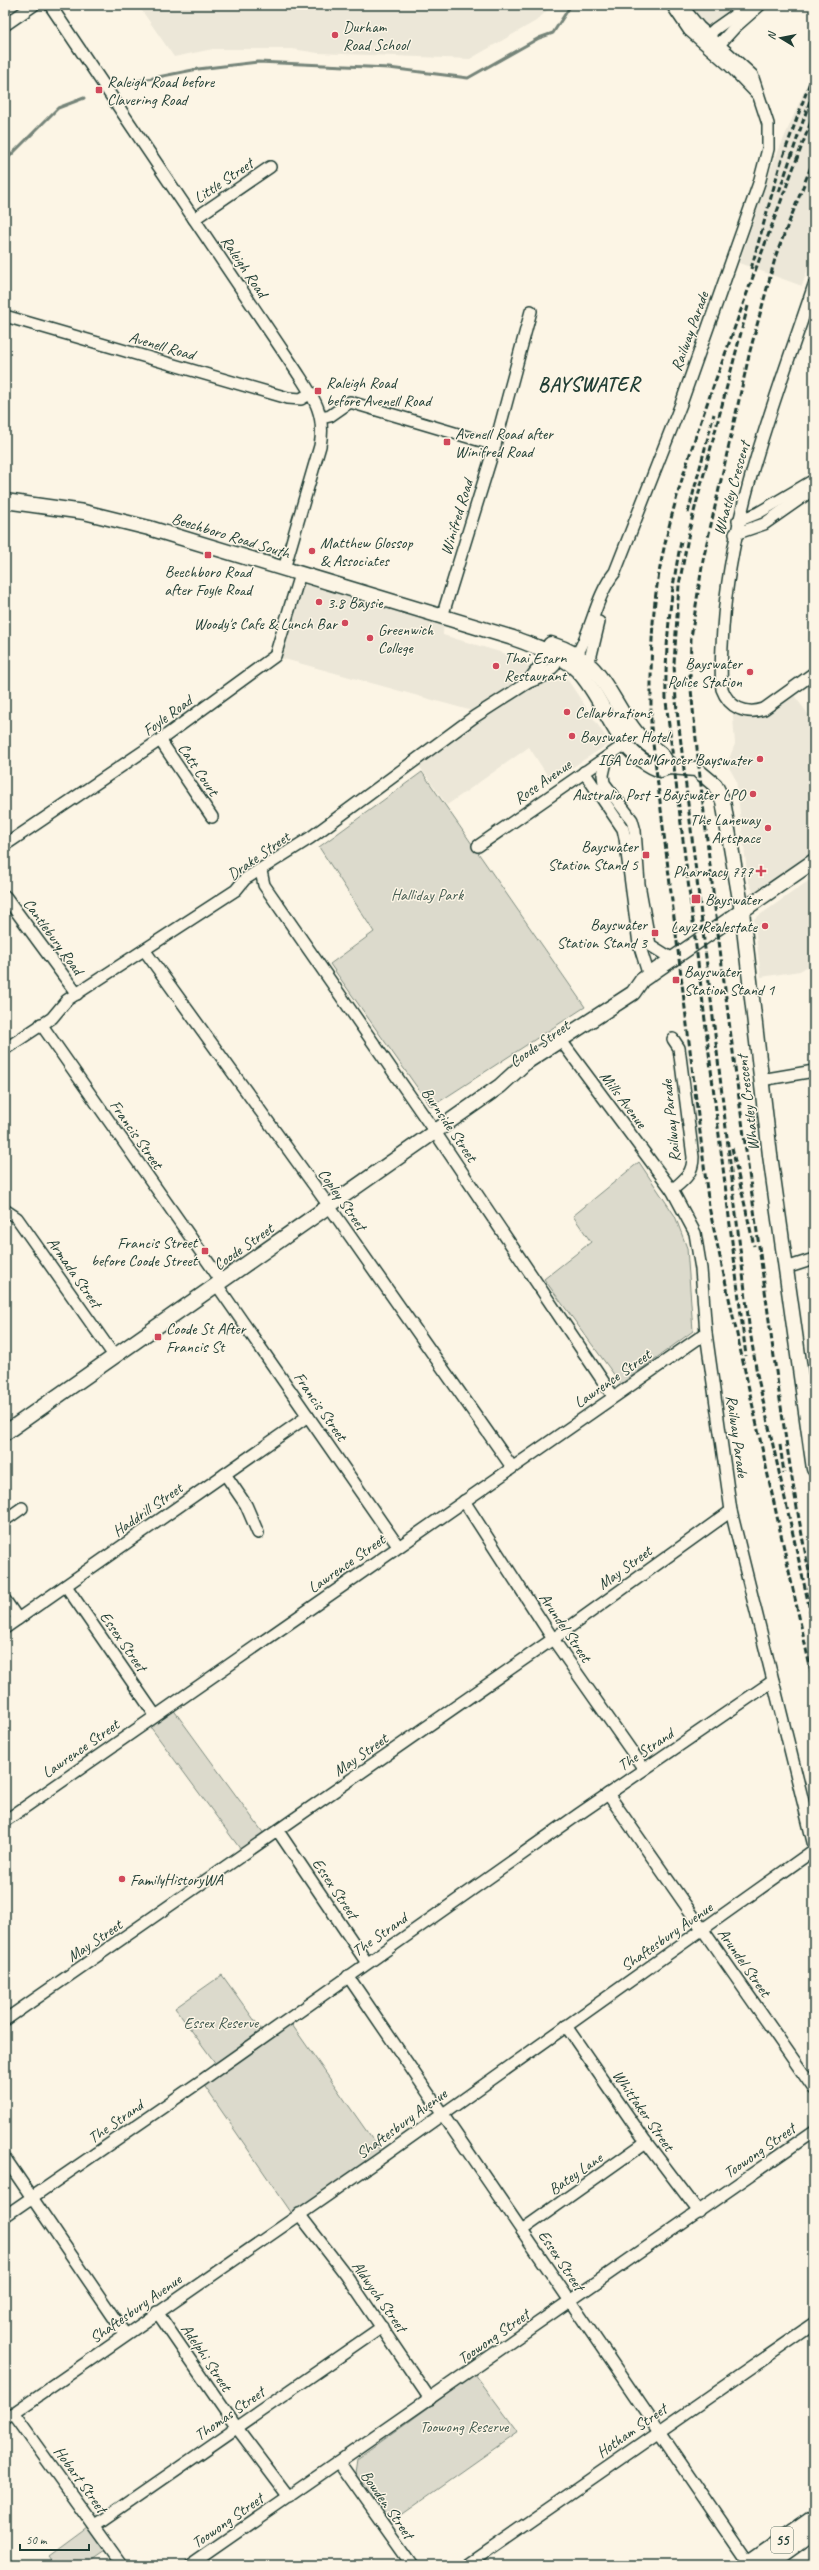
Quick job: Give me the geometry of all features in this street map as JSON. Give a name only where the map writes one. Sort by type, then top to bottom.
[{"type":"main road","name":"Beechboro Road South","points":[[5,501],[118,520],[513,638],[567,656]]},
{"type":"main road","points":[[567,656],[616,700],[637,734],[647,745],[663,754],[669,767]]},
{"type":"main road","points":[[567,656],[624,745]]},
{"type":"main road","name":"Whatley Crescent","points":[[624,745],[646,765],[660,770],[669,767],[696,769],[708,777],[718,790],[723,801],[742,916],[761,1080],[786,1268],[812,1445],[814,1469]]},
{"type":"main road","points":[[742,916],[814,860]]},
{"type":"main road","name":"Coode Street","points":[[5,1434],[436,1132],[500,1086],[525,1063],[575,1029],[592,1021],[632,993],[642,980],[742,916],[763,907],[814,870]]},
{"type":"main road","name":"Coode Street","points":[[632,993],[642,991],[742,916]]},
{"type":"main road","name":"Coode Street","points":[[500,1086],[516,1080],[580,1036],[592,1021]]},
{"type":"main road","name":"55","points":[[748,2564],[814,2517]]},
{"type":"main road","name":"55","points":[[768,2565],[814,2532]]},
{"type":"street","points":[[5,25],[34,5]]},
{"type":"street","name":"Raleigh Road","points":[[50,5],[310,394],[322,418],[323,430],[320,446],[284,569]]},
{"type":"street","points":[[672,5],[704,38]]},
{"type":"street","points":[[681,5],[704,38]]},
{"type":"street","points":[[704,38],[749,5]]},
{"type":"street","points":[[716,48],[760,5]]},
{"type":"street","name":"Railway Parade","points":[[567,656],[598,624],[615,584],[615,572],[681,404],[759,183],[769,136],[768,124],[760,97],[729,65],[716,48],[704,38]]},
{"type":"street","name":"Little Street","points":[[194,219],[270,167]]},
{"type":"street","name":"Whatley Crescent","points":[[814,285],[748,482],[738,521],[725,608],[721,681],[724,695],[732,704],[745,711],[756,711],[764,708],[814,674]]},
{"type":"street","name":"Winifred Road","points":[[442,617],[495,445],[531,311]]},
{"type":"street","name":"Avenell Road","points":[[5,316],[288,398],[301,399],[310,394]]},
{"type":"street","points":[[322,418],[330,416],[350,402],[495,445]]},
{"type":"street","points":[[738,521],[758,513],[814,480]]},
{"type":"street","points":[[735,534],[764,524],[814,489]]},
{"type":"street","name":"Foyle Road","points":[[5,845],[160,740],[275,656],[300,574]]},
{"type":"street","name":"Drake Street","points":[[5,1049],[52,1018],[67,1000],[145,951],[236,890],[245,879],[261,871],[310,838],[463,725],[527,683],[544,676],[567,656]]},
{"type":"street","points":[[616,700],[614,709],[627,732],[628,738],[624,745]]},
{"type":"street","name":"Catt Court","points":[[160,740],[212,817]]},
{"type":"street","name":"Rose Avenue","points":[[478,846],[624,745]]},
{"type":"street","points":[[607,757],[603,775],[604,783],[632,820],[635,831],[639,884],[649,940],[656,949],[674,960]]},
{"type":"street","points":[[584,772],[623,829],[626,838],[639,944],[649,976]]},
{"type":"street","name":"Burnside Street","points":[[261,871],[264,884],[436,1132],[613,1396]]},
{"type":"street","name":"Cantlebury Road","points":[[5,896],[77,994]]},
{"type":"street","name":"Copley Street","points":[[145,951],[329,1206],[512,1467]]},
{"type":"street","name":"Francis Street","points":[[41,1024],[398,1546]]},
{"type":"street","name":"Railway Parade","points":[[673,1039],[679,1048],[693,1157],[693,1168],[690,1175],[672,1190],[695,1233],[701,1269],[706,1333],[731,1511],[814,1846]]},
{"type":"street","name":"Mills Avenue","points":[[565,1046],[672,1190]]},
{"type":"street","points":[[761,1080],[814,1071]]},
{"type":"street","name":"Armada Street","points":[[5,1210],[17,1218],[115,1357]]},
{"type":"street","points":[[786,1268],[814,1259]]},
{"type":"street","name":"Lawrence Street","points":[[5,1821],[613,1396],[706,1333]]},
{"type":"street","name":"Haddrill Street","points":[[5,1628],[308,1416]]},
{"type":"street","points":[[225,1474],[246,1505],[258,1533]]},
{"type":"street","name":"Arundel Street","points":[[464,1501],[553,1639],[644,1769]]},
{"type":"street","points":[[5,1520],[22,1508]]},
{"type":"street","name":"May Street","points":[[5,2020],[553,1639],[731,1511]]},
{"type":"street","name":"Essex Street","points":[[66,1586],[155,1715]]},
{"type":"street","points":[[5,1600],[18,1619]]},
{"type":"street","name":"The Strand","points":[[5,2216],[608,1794],[773,1681]]},
{"type":"street","name":"Arundel Street","points":[[608,1794],[814,2089]]},
{"type":"street","name":"Essex Street","points":[[278,1831],[367,1962]]},
{"type":"street","name":"Shaftesbury Avenue","points":[[9,2416],[703,1930],[814,1850]]},
{"type":"street","name":"Essex Street","points":[[348,1976],[443,2112],[748,2564]]},
{"type":"street","name":"Whittaker Street","points":[[566,2026],[646,2142],[699,2212]]},
{"type":"street","name":"Toowong Street","points":[[190,2565],[814,2131]]},
{"type":"street","name":"Batey Lane","points":[[522,2230],[646,2142]]},
{"type":"street","points":[[5,2158],[125,2334]]},
{"type":"street","name":"Aldwych Street","points":[[299,2214],[346,2275],[382,2326],[430,2399]]},
{"type":"street","name":"Adelphi Street","points":[[157,2312],[237,2428],[289,2497]]},
{"type":"street","name":"Hotham Street","points":[[467,2565],[658,2430],[814,2324]]},
{"type":"street","name":"Thomas Street","points":[[95,2526],[382,2326]]},
{"type":"street","name":"Hobart Street","points":[[9,2416],[95,2526],[122,2565]]},
{"type":"street","name":"Bowden Street","points":[[339,2462],[412,2565]]},
{"type":"shaded area","name":"Durham Road School","points":[[138,5],[553,5],[536,21],[470,59],[318,53],[292,49],[213,49],[174,57]]},
{"type":"shaded area","points":[[674,5],[754,5],[708,43]]},
{"type":"shaded area","points":[[814,68],[814,250],[802,286],[739,263],[772,166]]},
{"type":"shaded area","points":[[302,576],[444,618],[443,635],[523,659],[525,664],[558,680],[565,676],[610,743],[551,781],[529,747],[447,805],[415,760],[474,717],[469,710],[277,657]]},
{"type":"shaded area","points":[[790,690],[814,722],[814,854],[755,896],[748,880],[736,780],[727,764],[735,744],[732,704],[756,711]]},
{"type":"shaded area","points":[[814,877],[814,962],[800,971],[761,977],[754,919]]},
{"type":"green space","name":"Halliday Park","points":[[422,772],[585,1007],[431,1107],[330,964],[374,932],[319,847]]},
{"type":"green space","points":[[639,1162],[675,1216],[687,1248],[693,1331],[621,1384],[544,1279],[591,1242],[573,1216]]},
{"type":"green space","points":[[170,1705],[267,1838],[244,1854],[146,1721]]},
{"type":"green space","name":"Essex Reserve","points":[[222,1975],[265,2035],[288,2019],[384,2156],[295,2218],[201,2081],[219,2068],[175,2008]]},
{"type":"green space","name":"Toowong Reserve","points":[[475,2374],[518,2432],[389,2523],[355,2473],[357,2459]]},
{"type":"green space","points":[[88,2528],[105,2552],[86,2565],[57,2565],[50,2556]]},
{"type":"waterway","points":[[133,82],[198,69],[258,62],[389,68],[468,78],[539,38],[553,33],[571,5]]},
{"type":"waterway","points":[[5,161],[58,108],[84,98]]},
{"type":"railway","points":[[751,269],[780,165],[814,71]]},
{"type":"railway","points":[[779,192],[814,89]]},
{"type":"railway","points":[[814,114],[707,404],[688,460],[672,516],[656,592],[652,650],[651,708],[651,727],[709,1207],[814,1685]]},
{"type":"railway","points":[[814,159],[776,255],[750,351],[703,560],[691,638],[690,679],[713,887],[748,1163],[789,1460],[814,1595]]},
{"type":"railway","points":[[748,306],[690,527],[679,585],[674,664],[676,701],[749,1325],[757,1374],[814,1628]]},
{"type":"railway","points":[[688,513],[714,414]]},
{"type":"railway","points":[[681,542],[669,621],[666,661],[666,701],[746,1356]]},
{"type":"railway","points":[[732,1148],[754,1246]]},
{"type":"railway","points":[[780,1445],[784,1473]]},
{"type":"place","name":"Durham Road School","points":[[335,35]]},
{"type":"place","name":"Raleigh Road before Clavering Road","points":[[99,90]]},
{"type":"place","name":"Raleigh Road before Avenell Road","points":[[318,391]]},
{"type":"place","name":"Avenell Road after Winifred Road","points":[[447,442]]},
{"type":"place","name":"Matthew Glossop & Associates","points":[[312,551]]},
{"type":"place","name":"Beechboro Road after Foyle Road","points":[[208,555]]},
{"type":"place","name":"3.8 Baysie","points":[[319,602]]},
{"type":"place","name":"Woody's Cafe & Lunch Bar","points":[[345,623]]},
{"type":"place","name":"Greenwich College","points":[[370,638]]},
{"type":"place","name":"Thai Esarn Restaurant","points":[[496,666]]},
{"type":"place","name":"Bayswater Police Station","points":[[750,672]]},
{"type":"place","name":"Cellarbrations","points":[[567,712]]},
{"type":"place","name":"Bayswater Hotel","points":[[572,736]]},
{"type":"place","name":"IGA Local Grocer Bayswater","points":[[760,759]]},
{"type":"place","name":"Australia Post - Bayswater LPO","points":[[753,794]]},
{"type":"place","name":"The Laneway Artspace","points":[[768,828]]},
{"type":"place","name":"Bayswater Station Stand 5","points":[[646,855]]},
{"type":"place","name":"Pharmacy 777","points":[[761,871]]},
{"type":"place","name":"Bayswater","points":[[696,899]]},
{"type":"place","name":"Lay2 Realestate","points":[[765,926]]},
{"type":"place","name":"Bayswater Station Stand 3","points":[[655,933]]},
{"type":"place","name":"Bayswater Station Stand 1","points":[[676,980]]},
{"type":"place","name":"Francis Street before Coode Street","points":[[205,1251]]},
{"type":"place","name":"Coode St After Francis St","points":[[158,1337]]},
{"type":"place","name":"FamilyHistoryWA","points":[[122,1879]]},
{"type":"district","name":"BAYSWATER","points":[[589,384]]}]
